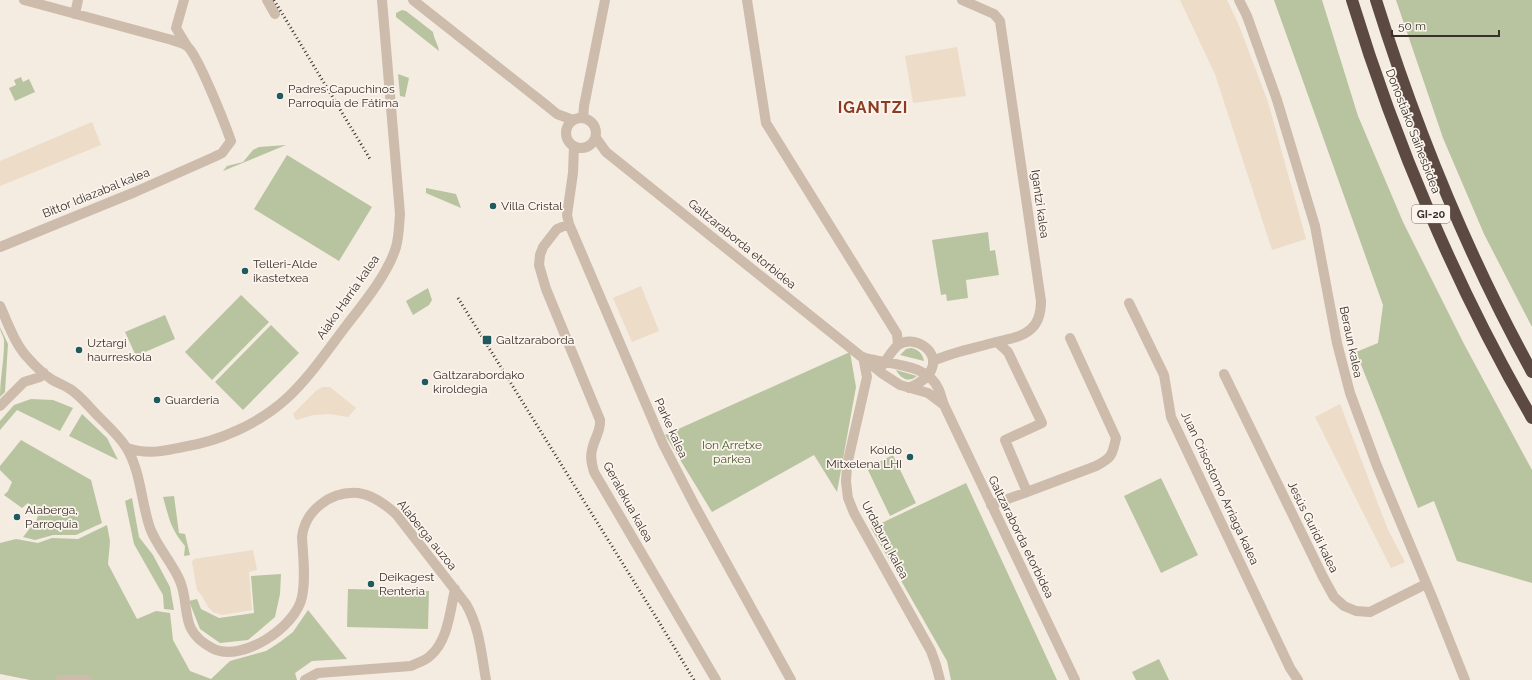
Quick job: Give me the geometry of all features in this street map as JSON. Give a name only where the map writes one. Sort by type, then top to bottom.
[{"type":"highway","name":"Donostiako Saihesbidea","points":[[1352,0],[1377,77],[1426,203],[1501,362],[1532,418]]},
{"type":"highway","name":"Donostiako Saihesbidea","points":[[1376,0],[1406,90],[1446,192],[1496,302],[1532,372]]},
{"type":"street","points":[[24,0],[172,40],[187,46]]},
{"type":"street","points":[[75,14],[78,0]]},
{"type":"street","points":[[184,0],[176,28],[187,46]]},
{"type":"street","points":[[267,0],[275,14]]},
{"type":"street","points":[[382,4],[388,3],[392,0]]},
{"type":"street","points":[[413,0],[570,124]]},
{"type":"street","points":[[583,118],[584,106],[605,0]]},
{"type":"street","points":[[747,0],[766,123],[897,334],[898,345]]},
{"type":"street","name":"Igantzi kalea","points":[[933,361],[947,355],[1019,336],[1032,328],[1041,311],[1041,301],[1000,21],[994,14],[962,0]]},
{"type":"street","name":"Beraun kalea","points":[[1239,0],[1247,16],[1277,100],[1315,226],[1337,343],[1350,393],[1377,466],[1465,680]]},
{"type":"street","name":"Aiako Harria kalea","points":[[126,448],[149,453],[193,445],[216,439],[238,430],[263,416],[286,399],[318,363],[370,294],[388,266],[396,247],[399,233],[400,214],[382,4]]},
{"type":"street","name":"Bittor Idiazabal kalea","points":[[0,247],[135,192],[222,153],[230,141],[224,121],[195,58],[187,46]]},
{"type":"street","points":[[570,124],[583,118]]},
{"type":"street","points":[[570,124],[567,139],[574,146],[587,147],[596,138],[597,132],[593,123],[583,118]]},
{"type":"street","name":"Galtzaraborda etorbidea","points":[[596,138],[606,152],[862,357],[882,366],[911,368],[934,380],[944,405],[1075,680]]},
{"type":"street","name":"Parke kalea","points":[[574,146],[573,172],[566,215],[569,224],[663,444],[695,506],[791,680]]},
{"type":"street","name":"Galtzaraborda etorbidea","points":[[587,147],[606,152]]},
{"type":"street","name":"Parke kalea","points":[[573,172],[587,147]]},
{"type":"street","name":"Geralekua kalea","points":[[569,224],[557,229],[543,247],[539,265],[546,289],[600,420],[600,430],[592,448],[591,456],[594,472],[716,680]]},
{"type":"street","name":"Juan Crisostomo Arriaga kalea","points":[[1129,303],[1164,375],[1171,417],[1290,668],[1298,680]]},
{"type":"street","name":"Alaberga auzoa","points":[[0,306],[22,351],[28,359],[51,379],[78,394],[116,434],[126,448],[134,466],[150,530],[180,581],[184,594],[188,620],[193,631],[201,641],[213,649],[221,652],[231,652],[250,647],[268,638],[294,616],[302,597],[303,527],[308,518],[322,503],[344,494],[358,493],[371,496],[382,502],[396,514],[455,590],[444,634],[438,646],[431,656],[411,666],[318,673],[305,680]]},
{"type":"street","points":[[991,505],[1096,466],[1106,461],[1112,454],[1116,438],[1070,338]]},
{"type":"street","points":[[867,377],[882,366],[891,352],[898,345],[908,342],[919,343],[925,346],[929,351],[933,361],[932,368],[928,376],[909,388]]},
{"type":"street","points":[[997,342],[1008,352],[1042,423],[1005,440],[1027,492]]},
{"type":"street","name":"Urdaburu kalea","points":[[862,357],[867,377],[847,465],[846,482],[848,498],[854,513],[931,651],[940,680]]},
{"type":"street","name":"Galtzaraborda etorbidea","points":[[882,366],[900,385],[928,392],[944,405]]},
{"type":"street","points":[[0,406],[24,382],[40,377],[44,373]]},
{"type":"street","name":"Jesús Guridi kalea","points":[[1224,374],[1322,577],[1334,597],[1344,606],[1356,611],[1370,612],[1426,584]]},
{"type":"street","points":[[134,466],[139,459],[149,453]]},
{"type":"street","points":[[455,590],[466,604],[476,624],[486,680]]},
{"type":"street","points":[[60,680],[87,680]]},
{"type":"green space","points":[[1274,0],[1322,0],[1358,116],[1403,222],[1464,344],[1532,470],[1532,583],[1457,561],[1434,501],[1418,508],[1356,352],[1378,343],[1383,305]]},
{"type":"green space","points":[[1396,0],[1532,0],[1532,327],[1484,234],[1443,138]]},
{"type":"green space","points":[[402,10],[406,11],[433,32],[439,51],[396,17],[396,13]]},
{"type":"green space","points":[[398,74],[409,78],[405,97],[400,96]]},
{"type":"green space","points":[[21,77],[23,82],[29,79],[35,92],[15,101],[9,88],[16,85],[14,80]]},
{"type":"green space","points":[[286,145],[223,171],[227,166],[243,162],[253,150],[259,147]]},
{"type":"green space","points":[[287,155],[372,207],[339,261],[254,209]]},
{"type":"green space","points":[[426,188],[456,194],[461,208],[426,193]]},
{"type":"green space","points":[[988,232],[990,251],[995,250],[999,275],[966,280],[968,298],[947,301],[946,294],[941,295],[932,240]]},
{"type":"green space","points":[[428,288],[432,300],[429,305],[413,315],[406,301]]},
{"type":"green space","points":[[241,295],[269,322],[212,380],[185,352]]},
{"type":"green space","points":[[165,315],[175,339],[136,356],[125,332]]},
{"type":"green space","points":[[271,325],[299,353],[243,410],[215,382]]},
{"type":"green space","points":[[0,327],[8,344],[5,392],[0,397],[4,341]]},
{"type":"green space","points":[[911,348],[920,352],[924,361],[900,355],[906,349]]},
{"type":"green space","name":"Ion Arretxe parkea","points":[[850,352],[856,387],[837,492],[814,455],[712,512],[665,435]]},
{"type":"green space","points":[[896,370],[917,376],[908,380],[900,376]]},
{"type":"green space","points":[[31,399],[53,400],[73,408],[60,431],[17,410],[0,430],[0,421],[14,405]]},
{"type":"green space","points":[[82,414],[107,438],[118,460],[69,436]]},
{"type":"green space","points":[[21,440],[91,480],[102,523],[76,535],[53,535],[35,540],[23,537],[37,519],[39,511],[28,503],[22,508],[4,495],[8,491],[12,482],[0,470],[0,466]]},
{"type":"green space","points":[[893,455],[916,503],[890,516],[867,468]]},
{"type":"green space","points":[[1161,478],[1198,555],[1161,573],[1124,496]]},
{"type":"green space","points":[[966,483],[1057,680],[951,680],[947,661],[871,528]]},
{"type":"green space","points":[[174,496],[179,533],[185,534],[190,555],[184,556],[185,546],[173,528],[163,497]]},
{"type":"green space","points":[[132,498],[139,537],[153,555],[170,587],[174,610],[164,609],[163,595],[134,544],[125,501]]},
{"type":"green space","points":[[107,525],[110,541],[108,564],[137,619],[156,611],[170,613],[173,640],[190,671],[211,679],[230,661],[266,651],[293,632],[308,610],[347,659],[312,661],[295,673],[297,680],[30,680],[0,674],[0,543],[16,539],[38,543],[52,538],[78,539]]},
{"type":"green space","points":[[281,574],[280,594],[275,617],[248,640],[220,643],[200,629],[189,601],[197,599],[201,609],[219,618],[254,613],[251,576]]},
{"type":"green space","points":[[348,589],[429,591],[428,629],[347,627]]},
{"type":"green space","points":[[1159,659],[1169,680],[1136,680],[1132,672]]},
{"type":"shaded area","points":[[1180,0],[1227,0],[1238,23],[1268,102],[1306,239],[1272,250],[1215,74]]},
{"type":"shaded area","points":[[957,47],[966,96],[913,103],[905,56]]},
{"type":"shaded area","points":[[92,122],[101,145],[0,186],[0,161]]},
{"type":"shaded area","points":[[641,286],[659,331],[632,342],[613,298]]},
{"type":"shaded area","points":[[323,387],[330,387],[356,408],[348,417],[330,414],[313,415],[296,420],[293,414],[317,390]]},
{"type":"shaded area","points":[[1340,404],[1388,530],[1405,562],[1391,568],[1315,417]]},
{"type":"shaded area","points":[[253,550],[257,570],[249,572],[252,610],[222,615],[213,612],[197,590],[192,562],[194,559]]},
{"type":"railway","points":[[274,0],[370,159]]},
{"type":"railway","points":[[458,298],[694,680]]},
{"type":"place","name":"Padres Capuchinos Parroquia de Fátima","points":[[280,96]]},
{"type":"place","name":"Villa Cristal","points":[[493,206]]},
{"type":"place","name":"Telleri-Alde ikastetxea","points":[[245,271]]},
{"type":"place","name":"Galtzaraborda","points":[[487,340]]},
{"type":"place","name":"Uztargi haurreskola","points":[[79,350]]},
{"type":"place","name":"Galtzarabordako kiroldegia","points":[[425,382]]},
{"type":"place","name":"Guarderia","points":[[157,400]]},
{"type":"place","name":"Koldo Mitxelena LHI","points":[[910,457]]},
{"type":"place","name":"Alaberga, Parroquia","points":[[17,517]]},
{"type":"place","name":"Deikagest Renteria","points":[[371,584]]},
{"type":"district","name":"IGANTZI","points":[[873,107]]}]
